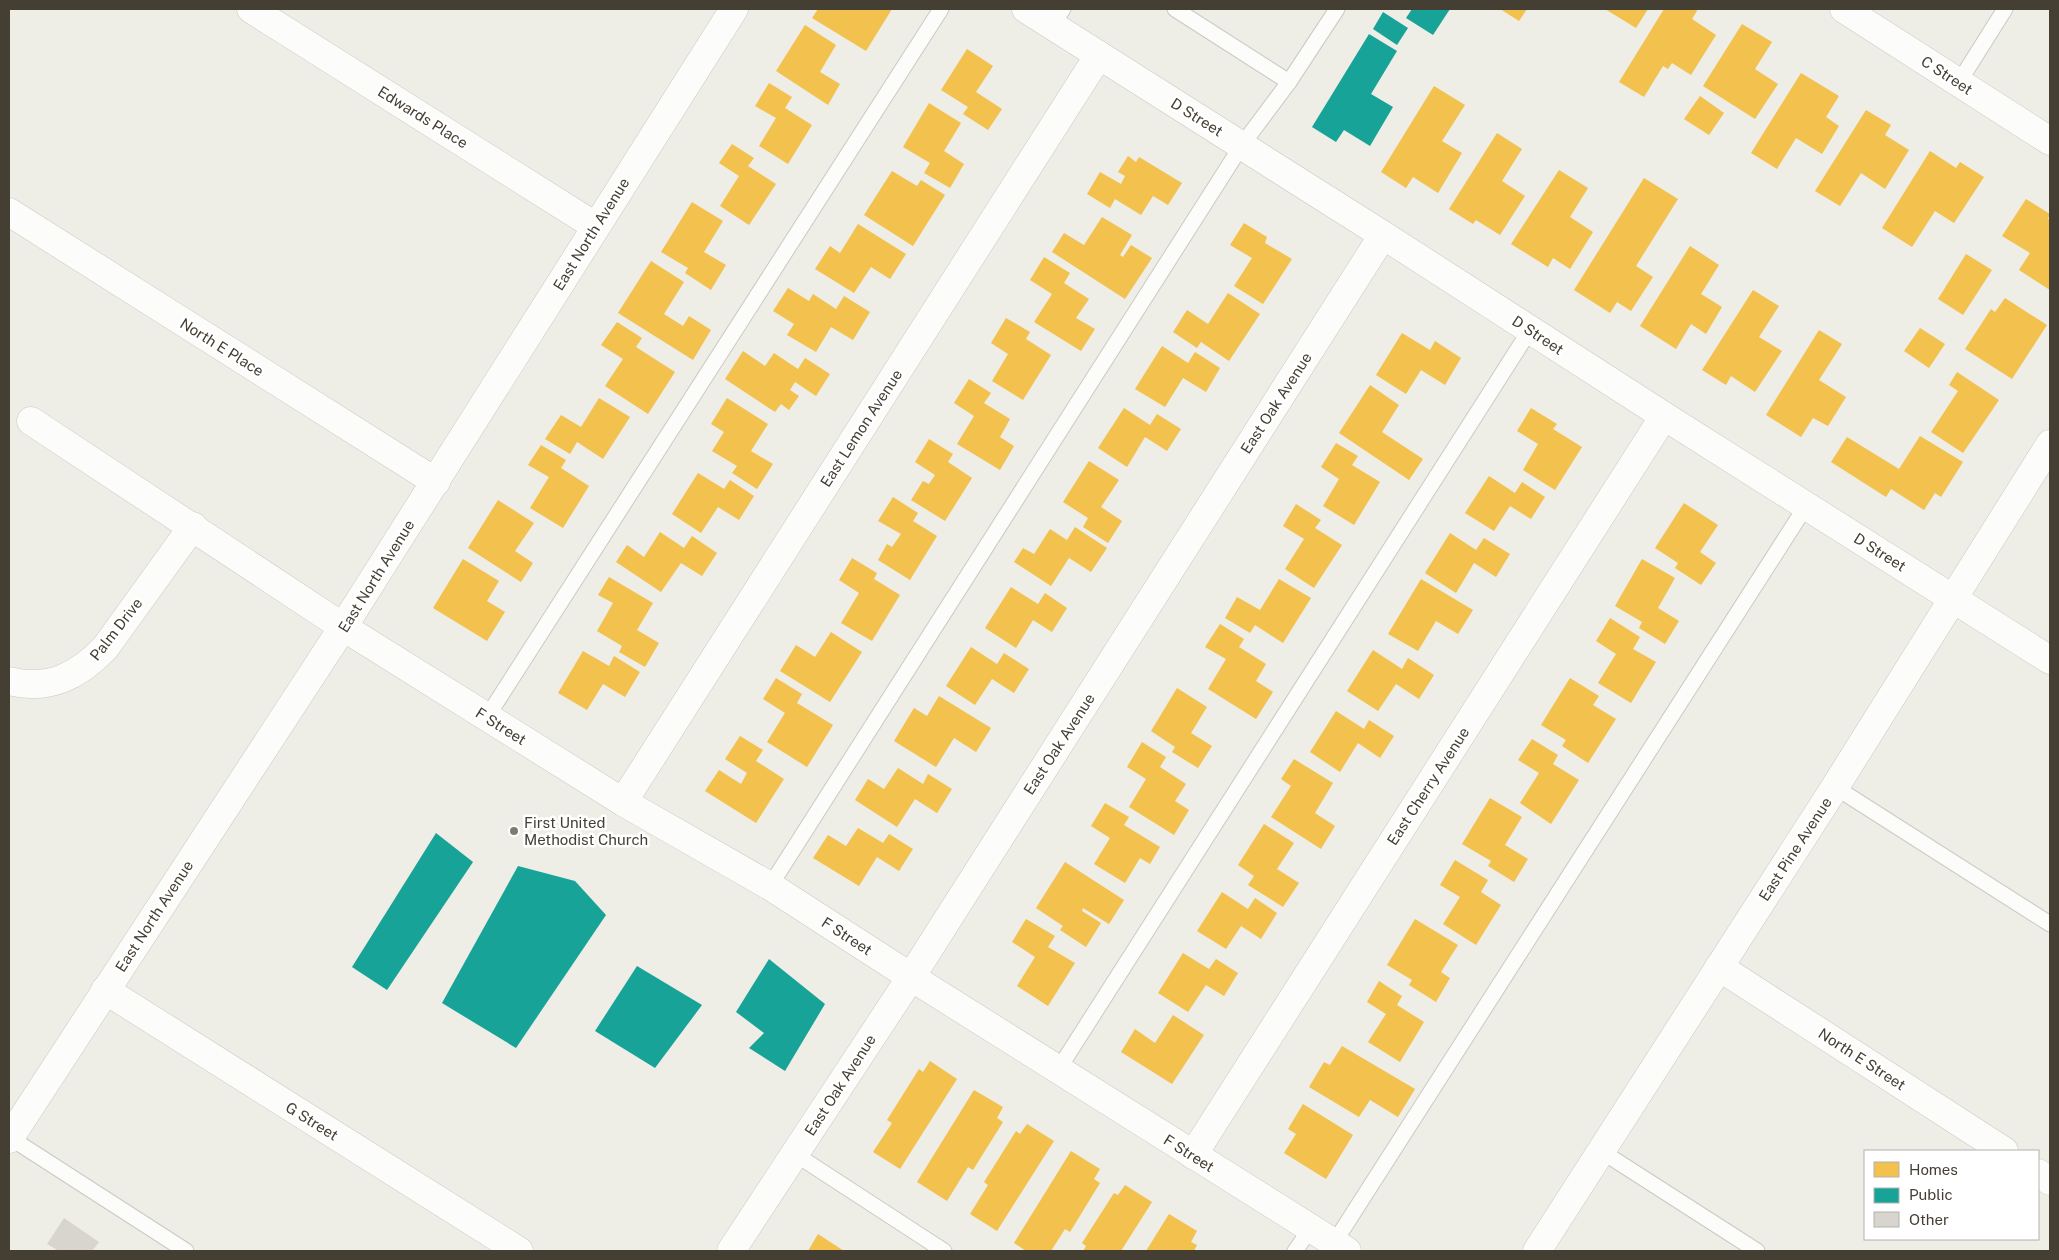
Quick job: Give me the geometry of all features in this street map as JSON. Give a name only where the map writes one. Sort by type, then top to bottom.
[{"type":"street","name":"Edwards Place","points":[[251,9],[595,226]]},
{"type":"street","name":"East North Avenue","points":[[9,1138],[343,627],[734,9]]},
{"type":"street","name":"D Street","points":[[1026,9],[1058,17],[1100,55],[1664,416],[2050,660]]},
{"type":"street","name":"C Street","points":[[1844,9],[2050,141]]},
{"type":"street","name":"East Lemon Avenue","points":[[623,802],[1100,55]]},
{"type":"street","name":"North E Place","points":[[9,212],[436,482]]},
{"type":"street","name":"East Oak Avenue","points":[[731,1251],[910,977],[1383,235]]},
{"type":"street","name":"East Cherry Avenue","points":[[1193,1155],[1664,416]]},
{"type":"street","points":[[31,421],[193,526],[343,627]]},
{"type":"street","name":"East Pine Avenue","points":[[1537,1251],[1835,787],[2050,444]]},
{"type":"street","name":"Palm Drive","points":[[9,681],[21,684],[54,682],[69,677],[91,663],[105,648],[193,526]]},
{"type":"street","name":"F Street","points":[[343,627],[623,802],[770,886],[910,977],[1340,1247]]},
{"type":"street","name":"North E Street","points":[[1719,968],[2002,1150]]},
{"type":"street","name":"G Street","points":[[105,990],[519,1251]]},
{"type":"street","points":[[2039,1174],[2050,1181]]},
{"type":"lane","points":[[487,717],[941,9]]},
{"type":"lane","points":[[1175,9],[1289,82]]},
{"type":"lane","points":[[770,886],[1242,145],[1289,82],[1337,9]]},
{"type":"lane","points":[[1959,82],[2005,9]]},
{"type":"lane","points":[[1058,1070],[1530,330]]},
{"type":"lane","points":[[1340,1247],[1806,506]]},
{"type":"lane","points":[[1835,787],[2050,924]]},
{"type":"lane","points":[[9,1138],[186,1251]]},
{"type":"lane","points":[[1601,1151],[1758,1251]]},
{"type":"lane","points":[[795,1154],[944,1251]]},
{"type":"lane","points":[[1295,1251],[1310,1228]]},
{"type":"building: Homes","points":[[818,9],[892,9],[866,51],[812,18]]},
{"type":"building: Homes","points":[[1500,9],[1527,9],[1519,21]]},
{"type":"building: Homes","points":[[1605,9],[1648,9],[1636,28]]},
{"type":"building: Homes","points":[[1664,9],[1698,9],[1692,19],[1716,35],[1691,75],[1672,63],[1668,69],[1663,66],[1644,97],[1619,82]]},
{"type":"building: Homes","points":[[1742,24],[1772,42],[1755,69],[1778,84],[1755,119],[1703,86]]},
{"type":"building: Homes","points":[[805,25],[836,45],[820,72],[840,84],[828,105],[776,71]]},
{"type":"building: Homes","points":[[967,49],[993,66],[976,92],[1002,109],[988,130],[963,114],[968,107],[941,90]]},
{"type":"building: Homes","points":[[1801,73],[1839,96],[1826,117],[1839,126],[1822,154],[1796,138],[1777,169],[1751,153]]},
{"type":"building: Homes","points":[[769,83],[792,97],[785,108],[812,125],[788,164],[759,146],[776,118],[755,106]]},
{"type":"building: Homes","points":[[1434,86],[1465,105],[1442,141],[1462,153],[1438,193],[1413,177],[1406,188],[1381,172]]},
{"type":"building: Homes","points":[[1700,96],[1724,113],[1709,135],[1684,119]]},
{"type":"building: Homes","points":[[929,103],[961,123],[944,151],[964,164],[950,188],[924,173],[930,163],[903,147]]},
{"type":"building: Homes","points":[[1866,110],[1891,125],[1885,135],[1909,150],[1885,189],[1861,173],[1840,206],[1815,191]]},
{"type":"building: Homes","points":[[1497,133],[1522,149],[1502,181],[1525,196],[1500,235],[1476,220],[1473,224],[1449,209]]},
{"type":"building: Homes","points":[[732,144],[754,158],[748,166],[776,184],[749,225],[720,206],[739,176],[719,163]]},
{"type":"building: Homes","points":[[1930,151],[1956,168],[1960,162],[1984,177],[1954,223],[1935,211],[1912,247],[1882,228]]},
{"type":"building: Homes","points":[[1128,156],[1136,162],[1139,157],[1182,183],[1168,205],[1153,196],[1141,215],[1115,199],[1110,208],[1087,194],[1100,172],[1121,184],[1125,176],[1118,172]]},
{"type":"building: Homes","points":[[1559,170],[1588,188],[1570,217],[1593,232],[1570,269],[1553,258],[1548,267],[1511,244]]},
{"type":"building: Homes","points":[[892,171],[917,186],[921,180],[945,195],[913,246],[864,215]]},
{"type":"building: Homes","points":[[1644,178],[1678,199],[1636,266],[1653,277],[1631,311],[1617,302],[1610,313],[1574,290]]},
{"type":"building: Homes","points":[[2026,199],[2050,214],[2048,219],[2050,220],[2050,290],[2019,270],[2030,253],[2002,236]]},
{"type":"building: Homes","points":[[692,202],[723,221],[704,252],[726,265],[711,290],[685,273],[688,268],[661,252]]},
{"type":"building: Homes","points":[[1102,217],[1132,235],[1120,255],[1123,257],[1131,245],[1152,258],[1125,299],[1052,252],[1064,233],[1084,245]]},
{"type":"building: Homes","points":[[1244,223],[1267,237],[1265,243],[1292,259],[1263,304],[1234,286],[1252,258],[1230,245]]},
{"type":"building: Homes","points":[[858,224],[906,254],[890,279],[871,267],[854,293],[815,269],[830,246],[840,253]]},
{"type":"building: Homes","points":[[1690,246],[1719,265],[1701,294],[1722,307],[1706,334],[1691,324],[1676,349],[1640,326]]},
{"type":"building: Homes","points":[[1966,254],[1992,270],[1963,315],[1938,299]]},
{"type":"building: Homes","points":[[1044,257],[1070,273],[1064,283],[1089,299],[1076,318],[1095,329],[1081,351],[1034,322],[1052,294],[1030,280]]},
{"type":"building: Homes","points":[[651,261],[684,282],[664,314],[683,326],[689,316],[711,330],[693,360],[618,313]]},
{"type":"building: Homes","points":[[788,288],[809,301],[813,294],[836,309],[844,296],[870,312],[853,340],[831,327],[816,352],[787,335],[794,324],[773,311]]},
{"type":"building: Homes","points":[[1753,290],[1779,306],[1759,337],[1782,351],[1755,392],[1731,376],[1726,385],[1702,370]]},
{"type":"building: Homes","points":[[1228,293],[1260,314],[1229,361],[1201,342],[1197,348],[1173,332],[1187,310],[1208,324]]},
{"type":"building: Homes","points":[[2005,298],[2047,325],[2012,379],[1965,349],[1991,309],[1995,312]]},
{"type":"building: Homes","points":[[1006,318],[1030,332],[1026,339],[1051,355],[1023,400],[992,381],[1008,354],[991,343]]},
{"type":"building: Homes","points":[[617,322],[642,338],[636,347],[675,372],[648,414],[605,386],[623,359],[601,345]]},
{"type":"building: Homes","points":[[1920,328],[1945,344],[1929,368],[1904,351]]},
{"type":"building: Homes","points":[[1819,330],[1842,344],[1819,380],[1846,397],[1828,426],[1813,418],[1801,437],[1766,415]]},
{"type":"building: Homes","points":[[1402,333],[1430,350],[1435,341],[1461,358],[1445,385],[1421,370],[1406,394],[1376,375]]},
{"type":"building: Homes","points":[[1162,346],[1188,363],[1195,352],[1220,368],[1206,392],[1183,378],[1165,407],[1135,389]]},
{"type":"building: Homes","points":[[743,351],[765,366],[774,353],[798,369],[805,358],[830,374],[816,396],[795,382],[790,390],[799,396],[789,410],[781,404],[775,412],[725,379]]},
{"type":"building: Homes","points":[[1957,372],[1999,400],[1963,453],[1931,432],[1958,391],[1949,385]]},
{"type":"building: Homes","points":[[969,379],[991,393],[984,403],[1010,419],[1000,437],[1014,446],[1000,470],[957,444],[974,416],[954,403]]},
{"type":"building: Homes","points":[[1370,385],[1399,405],[1382,432],[1423,459],[1409,480],[1339,433]]},
{"type":"building: Homes","points":[[599,398],[630,417],[603,459],[577,442],[570,454],[545,439],[561,415],[581,427]]},
{"type":"building: Homes","points":[[727,398],[768,424],[751,451],[773,464],[757,489],[732,473],[737,466],[712,451],[724,432],[711,424]]},
{"type":"building: Homes","points":[[1124,408],[1150,425],[1157,414],[1181,429],[1167,451],[1145,437],[1127,467],[1098,448]]},
{"type":"building: Homes","points":[[1531,408],[1557,424],[1553,429],[1582,447],[1555,490],[1523,470],[1538,444],[1517,431]]},
{"type":"building: Homes","points":[[1920,436],[1963,462],[1941,497],[1935,493],[1924,510],[1891,489],[1886,497],[1831,462],[1847,437],[1899,469]]},
{"type":"building: Homes","points":[[929,439],[953,454],[948,462],[972,478],[945,521],[911,500],[923,481],[929,484],[935,475],[915,462]]},
{"type":"building: Homes","points":[[1336,443],[1358,456],[1352,465],[1380,482],[1354,525],[1323,506],[1339,479],[1321,467]]},
{"type":"building: Homes","points":[[541,445],[566,460],[561,468],[589,486],[563,528],[530,508],[549,477],[528,465]]},
{"type":"building: Homes","points":[[1089,461],[1119,480],[1101,507],[1122,521],[1108,543],[1083,527],[1088,518],[1063,502]]},
{"type":"building: Homes","points":[[698,473],[724,489],[730,480],[754,496],[739,520],[718,507],[701,533],[672,514]]},
{"type":"building: Homes","points":[[1489,476],[1515,493],[1522,482],[1545,497],[1531,519],[1510,506],[1494,531],[1465,513]]},
{"type":"building: Homes","points":[[893,497],[918,513],[913,521],[937,536],[910,580],[878,560],[887,544],[892,547],[901,534],[878,521]]},
{"type":"building: Homes","points":[[498,500],[534,523],[515,551],[533,563],[521,582],[468,548]]},
{"type":"building: Homes","points":[[1684,503],[1718,525],[1700,552],[1716,563],[1701,585],[1675,568],[1678,563],[1655,548]]},
{"type":"building: Homes","points":[[1296,504],[1321,520],[1315,528],[1342,545],[1314,588],[1285,569],[1304,539],[1283,526]]},
{"type":"building: Homes","points":[[1075,527],[1107,548],[1091,572],[1069,558],[1051,586],[1014,562],[1023,548],[1034,554],[1050,529],[1067,540]]},
{"type":"building: Homes","points":[[660,532],[684,548],[692,536],[717,553],[702,576],[681,563],[661,592],[616,562],[627,545],[644,557]]},
{"type":"building: Homes","points":[[1450,533],[1476,550],[1484,538],[1510,554],[1496,577],[1474,563],[1456,593],[1425,573]]},
{"type":"building: Homes","points":[[852,558],[877,573],[874,579],[900,595],[872,641],[841,623],[859,593],[839,580]]},
{"type":"building: Homes","points":[[463,559],[499,581],[487,601],[505,612],[487,641],[433,608]]},
{"type":"building: Homes","points":[[1642,559],[1675,578],[1658,608],[1679,621],[1665,644],[1639,628],[1642,622],[1615,606]]},
{"type":"building: Homes","points":[[609,577],[653,603],[637,630],[659,643],[645,667],[619,652],[622,646],[597,631],[613,603],[598,595]]},
{"type":"building: Homes","points":[[1279,579],[1311,598],[1283,643],[1255,625],[1250,633],[1225,618],[1237,597],[1260,610]]},
{"type":"building: Homes","points":[[1421,579],[1473,610],[1458,634],[1436,621],[1418,651],[1388,634]]},
{"type":"building: Homes","points":[[1011,587],[1038,604],[1045,593],[1067,608],[1052,632],[1033,620],[1016,648],[985,628]]},
{"type":"building: Homes","points":[[1610,618],[1640,637],[1633,649],[1656,662],[1631,703],[1598,683],[1616,654],[1596,641]]},
{"type":"building: Homes","points":[[1220,624],[1244,639],[1239,647],[1266,664],[1256,681],[1273,692],[1256,719],[1208,689],[1226,659],[1205,647]]},
{"type":"building: Homes","points":[[831,632],[862,652],[830,702],[780,671],[796,645],[815,657]]},
{"type":"building: Homes","points":[[971,647],[997,664],[1004,653],[1029,669],[1014,693],[992,679],[975,705],[946,686]]},
{"type":"building: Homes","points":[[1373,650],[1402,669],[1408,658],[1434,675],[1419,699],[1396,684],[1378,711],[1347,691]]},
{"type":"building: Homes","points":[[583,651],[609,666],[614,656],[640,672],[625,697],[603,684],[587,710],[558,693]]},
{"type":"building: Homes","points":[[776,678],[802,694],[797,703],[833,725],[807,767],[767,742],[785,713],[763,699]]},
{"type":"building: Homes","points":[[1570,678],[1599,696],[1593,705],[1616,719],[1588,763],[1562,746],[1566,740],[1541,725]]},
{"type":"building: Homes","points":[[1177,688],[1207,707],[1191,733],[1212,746],[1198,768],[1172,752],[1175,747],[1151,731]]},
{"type":"building: Homes","points":[[939,696],[991,728],[976,752],[954,738],[936,767],[894,741],[914,708],[927,716]]},
{"type":"building: Homes","points":[[1336,711],[1364,729],[1369,720],[1394,736],[1380,758],[1358,743],[1340,772],[1310,752]]},
{"type":"building: Homes","points":[[740,736],[763,750],[756,761],[784,779],[756,823],[705,791],[719,770],[741,784],[747,773],[725,759]]},
{"type":"building: Homes","points":[[1532,739],[1558,755],[1553,764],[1579,780],[1551,824],[1520,803],[1539,773],[1518,760]]},
{"type":"building: Homes","points":[[1142,742],[1166,757],[1160,767],[1186,784],[1175,801],[1189,810],[1174,835],[1129,807],[1146,779],[1127,767]]},
{"type":"building: Homes","points":[[1294,759],[1333,783],[1315,813],[1335,826],[1321,849],[1271,817],[1291,786],[1281,779]]},
{"type":"building: Homes","points":[[898,768],[923,784],[928,774],[952,789],[937,813],[915,799],[897,827],[855,800],[868,779],[884,789]]},
{"type":"building: Homes","points":[[1490,798],[1522,817],[1505,845],[1528,859],[1514,882],[1488,866],[1491,861],[1462,844]]},
{"type":"building: Homes","points":[[1105,803],[1129,817],[1124,825],[1160,847],[1150,864],[1140,858],[1125,883],[1094,864],[1110,838],[1091,826]]},
{"type":"building: Homes","points":[[1264,824],[1294,843],[1277,869],[1299,883],[1283,907],[1248,885],[1254,876],[1238,865]]},
{"type":"building: Homes","points":[[858,828],[883,843],[889,834],[913,849],[899,871],[877,857],[859,886],[813,858],[828,835],[846,846]]},
{"type":"building: Homes","points":[[1455,860],[1488,880],[1481,892],[1501,905],[1476,945],[1443,924],[1460,897],[1440,885]]},
{"type":"building: Homes","points":[[1065,862],[1124,900],[1109,924],[1083,908],[1082,911],[1101,923],[1086,947],[1060,930],[1063,926],[1036,908]]},
{"type":"building: Homes","points":[[1222,892],[1248,909],[1255,898],[1277,913],[1261,939],[1241,926],[1226,949],[1197,931]]},
{"type":"building: Homes","points":[[1026,919],[1055,936],[1048,947],[1075,963],[1048,1006],[1017,986],[1035,957],[1012,942]]},
{"type":"building: Homes","points":[[1415,919],[1458,945],[1441,972],[1450,978],[1436,1002],[1409,985],[1412,980],[1387,965]]},
{"type":"building: Homes","points":[[1183,953],[1209,969],[1216,959],[1238,973],[1224,996],[1206,985],[1188,1012],[1158,993]]},
{"type":"building: Homes","points":[[1379,981],[1402,996],[1397,1005],[1424,1022],[1400,1062],[1368,1042],[1386,1014],[1367,1002]]},
{"type":"building: Homes","points":[[1173,1015],[1204,1035],[1172,1084],[1121,1052],[1135,1029],[1155,1043]]},
{"type":"building: Homes","points":[[1342,1046],[1415,1089],[1398,1117],[1370,1100],[1359,1117],[1309,1087],[1324,1062],[1330,1065]]},
{"type":"building: Homes","points":[[930,1061],[957,1079],[900,1169],[873,1152],[892,1123],[887,1120],[919,1069],[923,1072]]},
{"type":"building: Homes","points":[[974,1090],[1003,1107],[997,1118],[1003,1122],[973,1170],[968,1167],[947,1201],[917,1182]]},
{"type":"building: Homes","points":[[1303,1104],[1353,1135],[1326,1179],[1284,1153],[1296,1134],[1288,1129]]},
{"type":"building: Homes","points":[[1027,1124],[1054,1141],[997,1231],[970,1214],[988,1185],[984,1182],[1016,1131],[1020,1134]]},
{"type":"building: Homes","points":[[1071,1151],[1100,1169],[1094,1179],[1100,1183],[1070,1232],[1065,1229],[1051,1251],[1026,1251],[1014,1243]]},
{"type":"building: Homes","points":[[1125,1185],[1152,1202],[1121,1251],[1083,1251],[1086,1246],[1082,1243],[1114,1193],[1118,1195]]},
{"type":"building: Homes","points":[[1169,1214],[1197,1231],[1191,1242],[1197,1245],[1194,1251],[1146,1251]]},
{"type":"building: Homes","points":[[818,1234],[844,1251],[808,1251]]},
{"type":"building: Public","points":[[1412,9],[1450,9],[1433,35],[1406,18]]},
{"type":"building: Public","points":[[1383,12],[1408,28],[1397,45],[1373,29]]},
{"type":"building: Public","points":[[1369,34],[1397,51],[1371,94],[1393,107],[1370,146],[1344,130],[1336,142],[1312,127]]},
{"type":"building: Public","points":[[436,833],[473,862],[387,990],[352,967]]},
{"type":"building: Public","points":[[518,866],[575,881],[606,915],[516,1048],[442,1003]]},
{"type":"building: Public","points":[[769,959],[825,1004],[785,1071],[749,1048],[764,1033],[736,1012]]},
{"type":"building: Public","points":[[637,966],[702,1005],[655,1068],[595,1031]]},
{"type":"building: Other","points":[[64,1218],[99,1242],[92,1251],[59,1251],[47,1244]]},
{"type":"place","name":"First United Methodist Church","points":[[514,831]]}]
